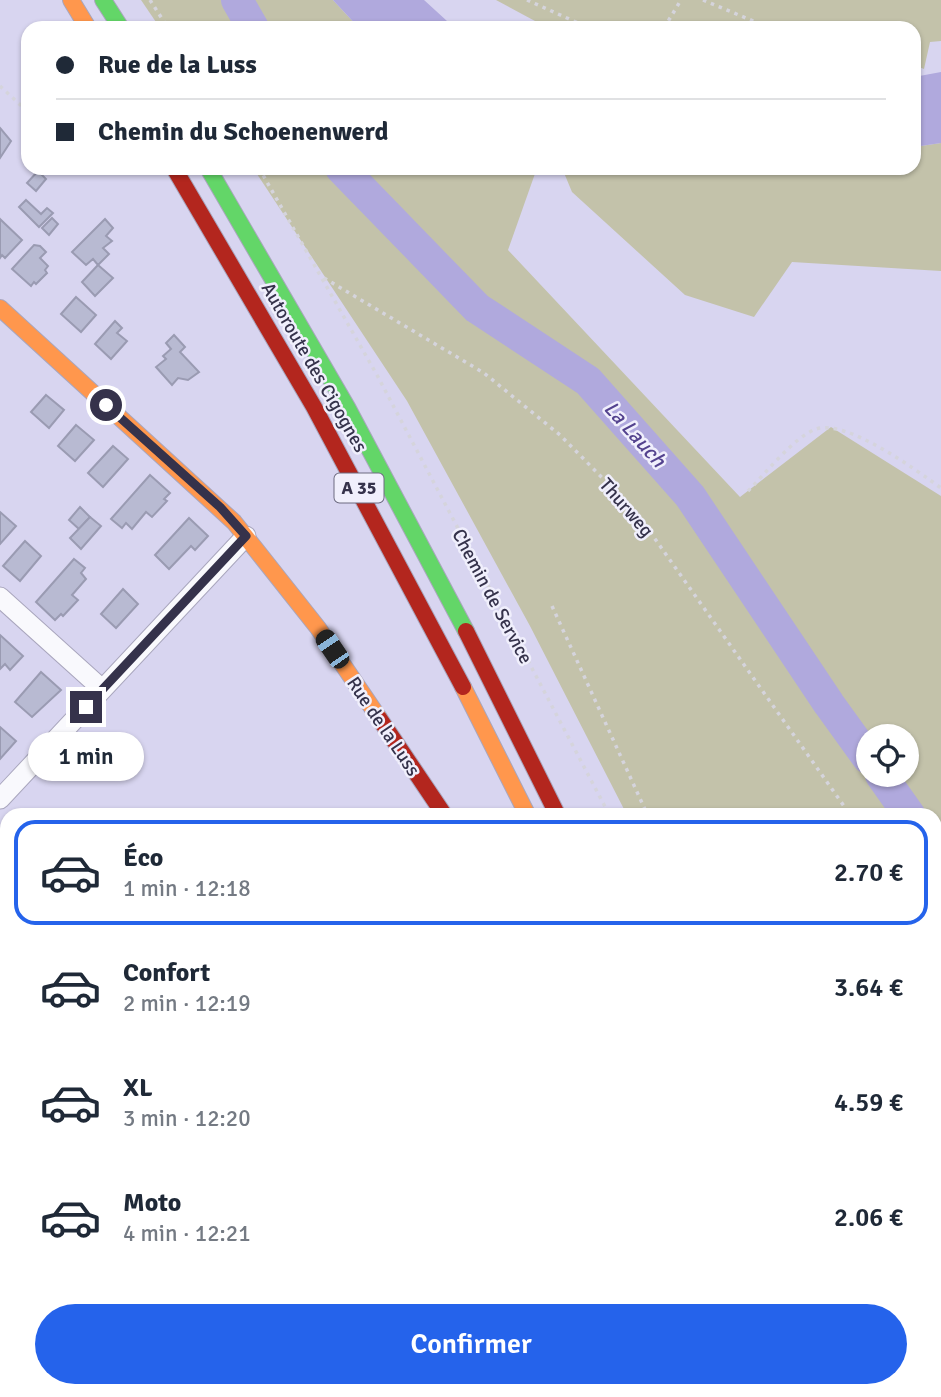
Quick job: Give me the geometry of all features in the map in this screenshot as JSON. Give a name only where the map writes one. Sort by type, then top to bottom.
[{"type":"main road","points":[[71,0],[84,21]]},
{"type":"main road","points":[[103,0],[116,21]]},
{"type":"main road","name":"Autoroute des Cigognes","points":[[178,175],[312,402],[456,670],[524,808]]},
{"type":"main road","name":"Autoroute des Cigognes","points":[[212,175],[336,388],[421,543],[554,808]]},
{"type":"main road","name":"Rue de la Luss","points":[[0,308],[220,507],[246,536],[318,628],[441,808]]},
{"type":"street","points":[[0,799],[246,536]]},
{"type":"street","points":[[0,597],[102,689]]},
{"type":"path","points":[[150,0],[164,21]]},
{"type":"path","points":[[527,0],[574,21]]},
{"type":"path","points":[[668,21],[681,0]]},
{"type":"path","points":[[703,0],[753,21]]},
{"type":"path","points":[[0,86],[21,106]]},
{"type":"path","name":"Chemin de Service","points":[[262,175],[324,278],[377,375],[606,808]]},
{"type":"path","name":"Thurweg","points":[[324,278],[484,373],[560,435],[636,512],[845,808]]},
{"type":"path","points":[[748,491],[801,439],[817,429],[852,433],[941,488]]},
{"type":"path","points":[[552,606],[644,808]]},
{"type":"green space","points":[[141,0],[333,0],[352,21],[155,21]]},
{"type":"green space","points":[[496,0],[941,0],[941,41],[930,42],[924,69],[921,68],[921,21],[535,21]]},
{"type":"green space","points":[[941,143],[941,271],[792,262],[754,317],[685,295],[572,192],[565,175],[921,175],[921,146]]},
{"type":"green space","points":[[258,175],[535,175],[508,250],[740,497],[831,427],[941,496],[941,808],[623,808],[530,626],[407,401]]},
{"type":"shaded area","points":[[333,0],[424,0],[447,21],[352,21]]},
{"type":"shaded area","points":[[941,72],[941,143],[921,146],[921,76]]},
{"type":"building","points":[[0,128],[11,141],[0,158]]},
{"type":"building","points":[[34,175],[42,175],[46,179],[36,191],[27,183]]},
{"type":"building","points":[[26,200],[41,214],[47,208],[53,213],[39,227],[19,207]]},
{"type":"building","points":[[52,218],[58,224],[49,235],[42,228]]},
{"type":"building","points":[[0,219],[22,240],[5,258],[2,255],[0,258]]},
{"type":"building","points":[[105,219],[113,228],[106,236],[112,241],[103,248],[109,254],[98,265],[93,259],[86,265],[72,252]]},
{"type":"building","points":[[34,245],[40,246],[46,252],[40,258],[48,266],[45,270],[47,273],[31,286],[12,269]]},
{"type":"building","points":[[98,265],[113,278],[95,296],[82,282]]},
{"type":"building","points":[[76,297],[96,315],[81,332],[61,314]]},
{"type":"building","points":[[115,321],[122,328],[117,333],[127,341],[111,359],[95,344]]},
{"type":"building","points":[[174,335],[185,347],[180,352],[199,372],[188,380],[178,378],[172,385],[156,367],[166,359],[163,356],[171,349],[166,343]]},
{"type":"building","points":[[46,395],[64,410],[49,428],[31,412]]},
{"type":"building","points":[[76,425],[94,440],[75,461],[58,446]]},
{"type":"building","points":[[113,446],[128,459],[103,487],[88,473]]},
{"type":"building","points":[[150,475],[170,493],[164,499],[167,501],[152,517],[146,512],[132,529],[126,523],[122,528],[111,519]]},
{"type":"building","points":[[80,507],[90,517],[79,529],[69,520]]},
{"type":"building","points":[[0,512],[16,526],[0,544]]},
{"type":"building","points":[[90,517],[101,526],[81,549],[70,538]]},
{"type":"building","points":[[189,518],[208,536],[195,550],[191,546],[169,569],[155,555]]},
{"type":"building","points":[[25,541],[41,556],[20,581],[3,566]]},
{"type":"building","points":[[74,559],[85,568],[81,573],[86,579],[72,595],[78,600],[63,616],[61,614],[55,620],[36,602]]},
{"type":"building","points":[[123,589],[138,604],[116,628],[101,614]]},
{"type":"building","points":[[0,635],[23,656],[10,670],[5,664],[0,669]]},
{"type":"building","points":[[41,672],[61,690],[32,717],[15,702]]},
{"type":"building","points":[[0,727],[16,741],[0,759]]},
{"type":"waterway","name":"La Lauch","points":[[237,0],[249,21]]},
{"type":"waterway","name":"La Lauch","points":[[348,175],[477,308],[588,381],[690,496],[856,741]]},
{"type":"waterway","name":"La Lauch","points":[[889,787],[904,808]]},
{"type":"traffic: fast","points":[[103,0],[116,21]]},
{"type":"traffic: fast","points":[[212,175],[347,407],[466,631]]},
{"type":"traffic: slow","points":[[71,0],[84,21]]},
{"type":"traffic: slow","points":[[0,308],[234,522],[318,628],[379,718]]},
{"type":"traffic: slow","points":[[463,687],[524,808]]},
{"type":"traffic: jam","points":[[178,175],[314,407],[463,687]]},
{"type":"traffic: jam","points":[[466,631],[554,808]]},
{"type":"traffic: jam","points":[[379,718],[440,808]]},
{"type":"route","points":[[86,707],[246,536],[220,507],[106,405]]}]
